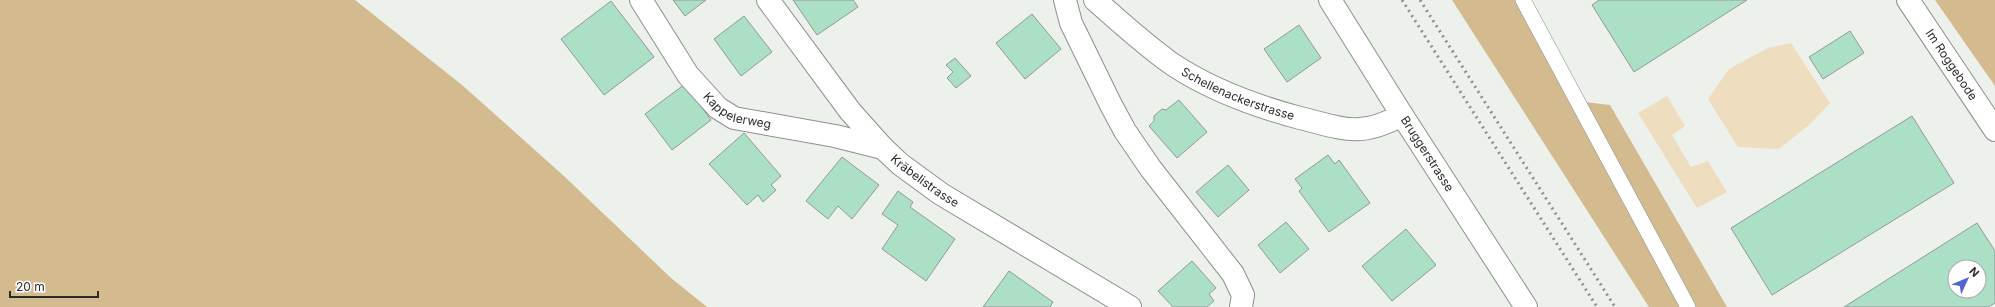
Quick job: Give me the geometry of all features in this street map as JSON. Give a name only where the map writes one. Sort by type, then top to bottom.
[{"type":"street","name":"Kappelerweg","points":[[641,0],[688,75],[718,108],[734,118],[835,136],[883,148]]},
{"type":"street","name":"Kräbelistrasse","points":[[768,0],[845,104],[883,148],[919,179],[941,194],[1130,307]]},
{"type":"street","points":[[1065,0],[1071,23],[1110,105],[1151,169],[1234,274],[1243,295],[1241,307]]},
{"type":"street","name":"Schellenackerstrasse","points":[[1095,0],[1155,51],[1173,64],[1205,83],[1247,102],[1309,120],[1354,130],[1377,127],[1402,115]]},
{"type":"street","name":"Bruggerstrasse","points":[[1330,0],[1526,307]]},
{"type":"street","name":"Im Roggebode","points":[[1908,0],[1995,130]]},
{"type":"lane","points":[[1523,0],[1688,307]]},
{"type":"shaded area","points":[[0,0],[355,0],[462,85],[565,177],[671,278],[707,307],[0,307]]},
{"type":"shaded area","points":[[1452,0],[1515,0],[1576,101],[1610,105],[1727,307],[1649,307]]},
{"type":"shaded area","points":[[1935,0],[1995,0],[1995,86]]},
{"type":"shaded area","points":[[1791,43],[1830,103],[1810,124],[1779,149],[1738,147],[1708,99],[1729,69],[1768,48]]},
{"type":"shaded area","points":[[1667,96],[1685,126],[1672,135],[1691,167],[1708,161],[1727,192],[1697,208],[1638,113]]},
{"type":"building","points":[[673,0],[706,0],[685,16]]},
{"type":"building","points":[[793,0],[853,0],[858,7],[817,35]]},
{"type":"building","points":[[1599,0],[1747,0],[1634,72],[1592,5]]},
{"type":"building","points":[[611,1],[654,57],[604,95],[561,39]]},
{"type":"building","points":[[1032,14],[1061,49],[1025,79],[996,43]]},
{"type":"building","points":[[744,16],[772,52],[741,76],[714,39]]},
{"type":"building","points":[[1299,25],[1321,58],[1287,82],[1264,49]]},
{"type":"building","points":[[1850,31],[1864,53],[1823,79],[1809,57]]},
{"type":"building","points":[[955,58],[971,76],[956,88],[947,78],[953,72],[946,65]]},
{"type":"building","points":[[685,84],[711,120],[672,150],[645,114]]},
{"type":"building","points":[[1179,100],[1207,132],[1177,158],[1149,126],[1154,121],[1154,116],[1162,109],[1166,110]]},
{"type":"building","points":[[1912,116],[1954,183],[1772,295],[1731,228]]},
{"type":"building","points":[[744,133],[781,176],[771,185],[776,190],[763,202],[758,195],[747,205],[709,164]]},
{"type":"building","points":[[1328,155],[1335,164],[1339,160],[1370,203],[1329,232],[1299,191],[1302,188],[1295,179]]},
{"type":"building","points":[[842,157],[879,185],[852,219],[838,206],[828,219],[806,201]]},
{"type":"building","points":[[1228,165],[1249,190],[1218,217],[1196,192]]},
{"type":"building","points":[[898,191],[913,202],[910,207],[955,239],[926,281],[882,249],[898,225],[882,214]]},
{"type":"building","points":[[1286,222],[1309,249],[1280,273],[1258,245]]},
{"type":"building","points":[[1977,223],[1995,251],[1995,303],[1988,307],[1844,307]]},
{"type":"building","points":[[1406,229],[1436,265],[1392,301],[1362,266]]},
{"type":"building","points":[[1192,261],[1216,288],[1209,294],[1214,301],[1207,307],[1173,307],[1158,291]]},
{"type":"building","points":[[1009,271],[1053,302],[1050,307],[983,307]]},
{"type":"railway","points":[[1402,0],[1597,307]]},
{"type":"railway","points":[[1420,0],[1615,307]]}]
